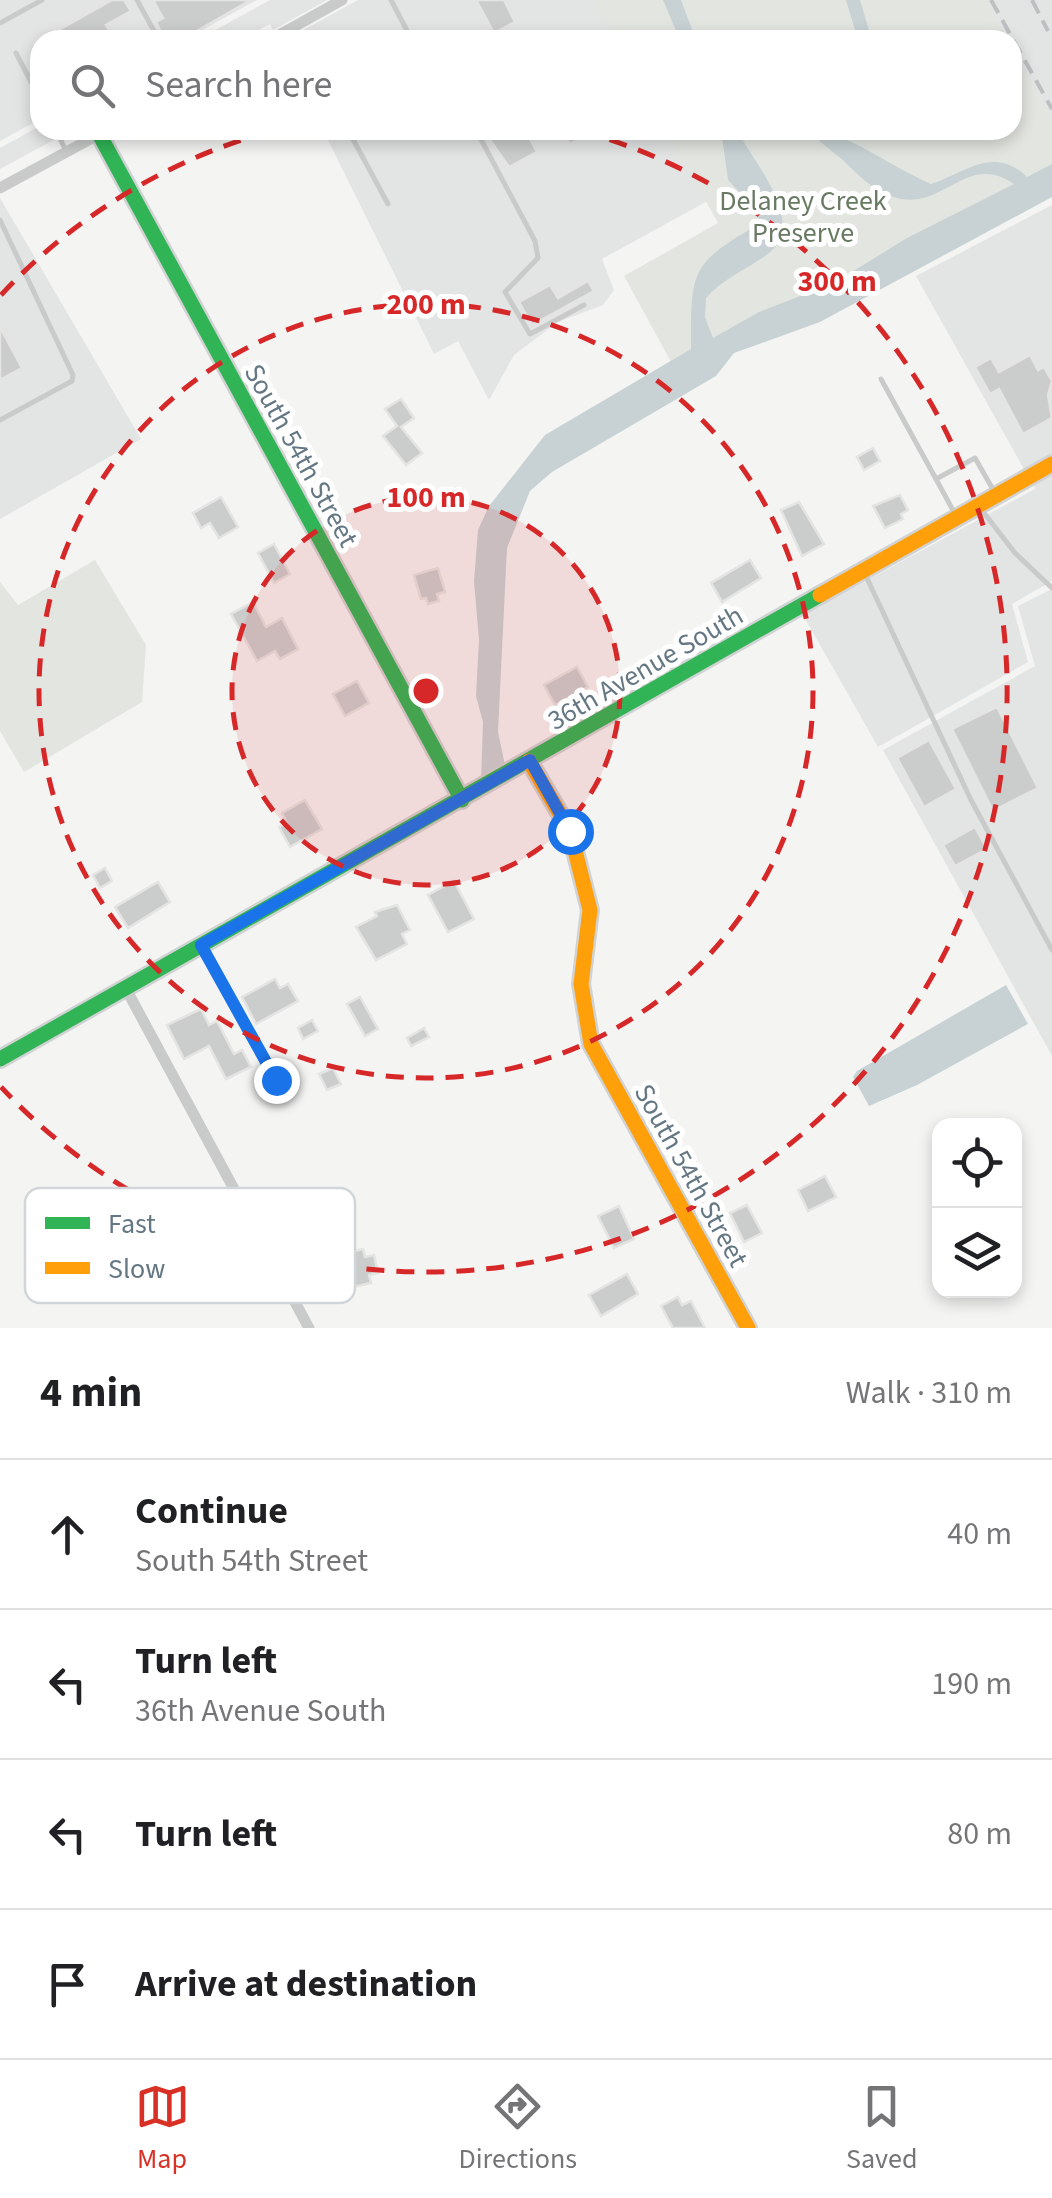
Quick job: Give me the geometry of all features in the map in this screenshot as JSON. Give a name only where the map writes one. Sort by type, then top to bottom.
[{"type":"street","points":[[288,30],[342,0]]},
{"type":"street","points":[[0,188],[89,140]]},
{"type":"street","name":"South 54th Street","points":[[107,140],[462,800]]},
{"type":"street","name":"36th Avenue South","points":[[0,1059],[1052,464]]},
{"type":"street","name":"South 54th Street","points":[[530,760],[570,831],[590,910],[581,984],[591,1044],[748,1328]]},
{"type":"street","points":[[124,987],[233,1188]]},
{"type":"street","points":[[295,1303],[309,1328]]},
{"type":"lane","points":[[0,23],[42,0]]},
{"type":"lane","points":[[137,0],[154,30]]},
{"type":"lane","points":[[391,0],[407,30]]},
{"type":"lane","points":[[16,53],[30,80]]},
{"type":"lane","points":[[61,140],[67,152]]},
{"type":"lane","points":[[353,140],[388,204]]},
{"type":"lane","points":[[481,140],[535,241],[538,258],[505,292],[530,334],[584,305]]},
{"type":"lane","points":[[0,220],[73,375],[72,381],[0,420]]},
{"type":"lane","points":[[881,379],[957,518]]},
{"type":"lane","points":[[936,479],[975,458],[996,496]]},
{"type":"lane","points":[[978,506],[1015,553],[1052,588]]},
{"type":"lane","points":[[863,571],[970,800],[1052,950]]},
{"type":"lane","points":[[201,945],[276,1080]]},
{"type":"shaded area","points":[[0,0],[257,0],[202,30],[30,30],[30,124],[0,141]]},
{"type":"shaded area","points":[[270,0],[327,0],[273,30],[270,24],[259,30],[215,30]]},
{"type":"shaded area","points":[[358,0],[608,0],[624,30],[303,30]]},
{"type":"shaded area","points":[[663,0],[681,0],[692,30],[676,30]]},
{"type":"shaded area","points":[[846,0],[860,0],[869,30],[855,30]]},
{"type":"shaded area","points":[[980,0],[1052,0],[1052,126],[1022,74],[1022,30],[997,30]]},
{"type":"shaded area","points":[[30,132],[30,140],[54,140],[0,169],[0,148]]},
{"type":"shaded area","points":[[328,140],[682,140],[713,198],[602,259],[614,290],[603,305],[558,322],[514,355],[489,400],[458,341],[434,354]]},
{"type":"shaded area","points":[[722,140],[743,140],[774,192],[783,225],[779,240],[769,253],[706,298],[705,317],[713,338],[759,312],[834,283],[907,238],[1014,184],[993,175],[974,176],[921,198],[900,199],[875,188],[819,140],[847,140],[931,184],[991,162],[1015,168],[1027,177],[1052,164],[1052,197],[820,322],[734,353],[716,376],[552,472],[530,491],[507,548],[498,732],[506,770],[481,781],[483,722],[476,696],[479,640],[474,581],[478,530],[489,506],[545,435],[691,349],[692,302],[699,272],[719,249],[759,224],[758,212],[728,180]]},
{"type":"shaded area","points":[[0,198],[141,439],[0,519]]},
{"type":"shaded area","points":[[1052,205],[1052,456],[1025,471],[916,276]]},
{"type":"shaded area","points":[[1052,473],[1052,581],[1012,604],[1028,662],[878,747],[803,615],[1035,489],[1033,484]]},
{"type":"shaded area","points":[[1052,589],[1052,1056],[883,750],[1035,666],[1018,606]]},
{"type":"shaded area","points":[[1006,985],[1028,1024],[917,1085],[869,1106],[853,1077],[857,1071]]},
{"type":"green space","points":[[594,0],[985,0],[1002,30],[611,30]]},
{"type":"green space","name":"Delaney Creek Preserve","points":[[1022,66],[1052,120],[1052,176],[681,380],[624,276],[718,223],[672,140],[1022,140]]},
{"type":"green space","points":[[95,560],[146,645],[142,702],[24,772],[0,731],[0,582],[18,605]]},
{"type":"building","points":[[112,0],[124,0],[131,11],[106,25],[109,30],[59,30]]},
{"type":"building","points":[[153,0],[251,0],[198,30],[160,30],[156,22],[163,18]]},
{"type":"building","points":[[476,0],[504,0],[515,22],[492,30]]},
{"type":"building","points":[[490,140],[530,140],[537,152],[509,167]]},
{"type":"building","points":[[588,281],[594,291],[532,325],[519,302],[550,285],[558,298]]},
{"type":"building","points":[[0,327],[22,368],[0,380]]},
{"type":"building","points":[[1030,355],[1038,370],[1044,367],[1052,381],[1048,395],[1052,418],[1023,434],[999,389],[990,394],[975,367],[991,358],[999,372]]},
{"type":"building","points":[[401,399],[414,418],[401,427],[422,453],[406,465],[383,436],[397,426],[385,409]]},
{"type":"building","points":[[873,448],[880,461],[864,470],[857,457]]},
{"type":"building","points":[[900,495],[908,510],[901,514],[903,519],[885,528],[873,506]]},
{"type":"building","points":[[221,497],[238,527],[219,538],[210,523],[201,528],[193,513]]},
{"type":"building","points":[[799,502],[824,544],[802,556],[781,510]]},
{"type":"building","points":[[274,544],[290,574],[274,583],[258,553]]},
{"type":"building","points":[[750,560],[761,578],[722,602],[711,583]]},
{"type":"building","points":[[438,568],[445,592],[437,594],[439,601],[428,604],[426,598],[421,599],[414,575]]},
{"type":"building","points":[[253,602],[266,627],[282,618],[298,649],[280,659],[275,651],[257,661],[231,614]]},
{"type":"building","points":[[577,667],[588,687],[555,705],[544,685]]},
{"type":"building","points":[[357,681],[369,703],[345,716],[333,694]]},
{"type":"building","points":[[997,707],[1038,788],[993,811],[952,729]]},
{"type":"building","points":[[929,740],[956,789],[924,807],[897,758]]},
{"type":"building","points":[[305,800],[322,829],[290,847],[279,827],[287,823],[282,813]]},
{"type":"building","points":[[975,827],[987,849],[955,866],[943,845]]},
{"type":"building","points":[[105,868],[112,881],[100,888],[93,875]]},
{"type":"building","points":[[454,881],[474,919],[448,932],[428,895]]},
{"type":"building","points":[[158,882],[170,902],[128,928],[115,907]]},
{"type":"building","points":[[397,905],[410,930],[402,934],[407,944],[376,960],[356,927],[377,916],[375,912]]},
{"type":"building","points":[[275,979],[280,988],[288,984],[298,1001],[256,1024],[242,997]]},
{"type":"building","points":[[360,997],[378,1029],[365,1036],[347,1004]]},
{"type":"building","points":[[201,1009],[209,1025],[217,1021],[234,1054],[242,1050],[251,1067],[226,1079],[209,1046],[184,1059],[167,1025]]},
{"type":"building","points":[[312,1020],[318,1031],[303,1039],[298,1028]]},
{"type":"building","points":[[424,1028],[429,1037],[411,1046],[407,1038]]},
{"type":"building","points":[[333,1068],[341,1084],[327,1090],[319,1074]]},
{"type":"building","points":[[825,1176],[836,1197],[808,1211],[798,1190]]},
{"type":"building","points":[[747,1205],[762,1233],[744,1242],[730,1213]]},
{"type":"building","points":[[619,1206],[634,1239],[614,1248],[598,1216]]},
{"type":"building","points":[[363,1249],[365,1257],[374,1255],[378,1273],[369,1275],[371,1283],[355,1287],[355,1251]]},
{"type":"building","points":[[627,1274],[638,1294],[601,1316],[589,1295]]},
{"type":"building","points":[[678,1297],[682,1305],[691,1301],[705,1328],[673,1328],[661,1306]]},
{"type":"railway","points":[[991,0],[1008,30]]},
{"type":"railway","points":[[1032,0],[1048,31]]},
{"type":"railway","points":[[1022,55],[1052,109]]},
{"type":"traffic: fast","points":[[102,140],[462,800]]},
{"type":"traffic: fast","points":[[0,1059],[820,595]]},
{"type":"traffic: slow","points":[[820,595],[1052,464]]},
{"type":"traffic: slow","points":[[529,761],[570,831],[590,910],[581,984],[591,1044],[748,1328]]},
{"type":"route","points":[[276,1080],[201,945],[530,760],[570,831]]}]
